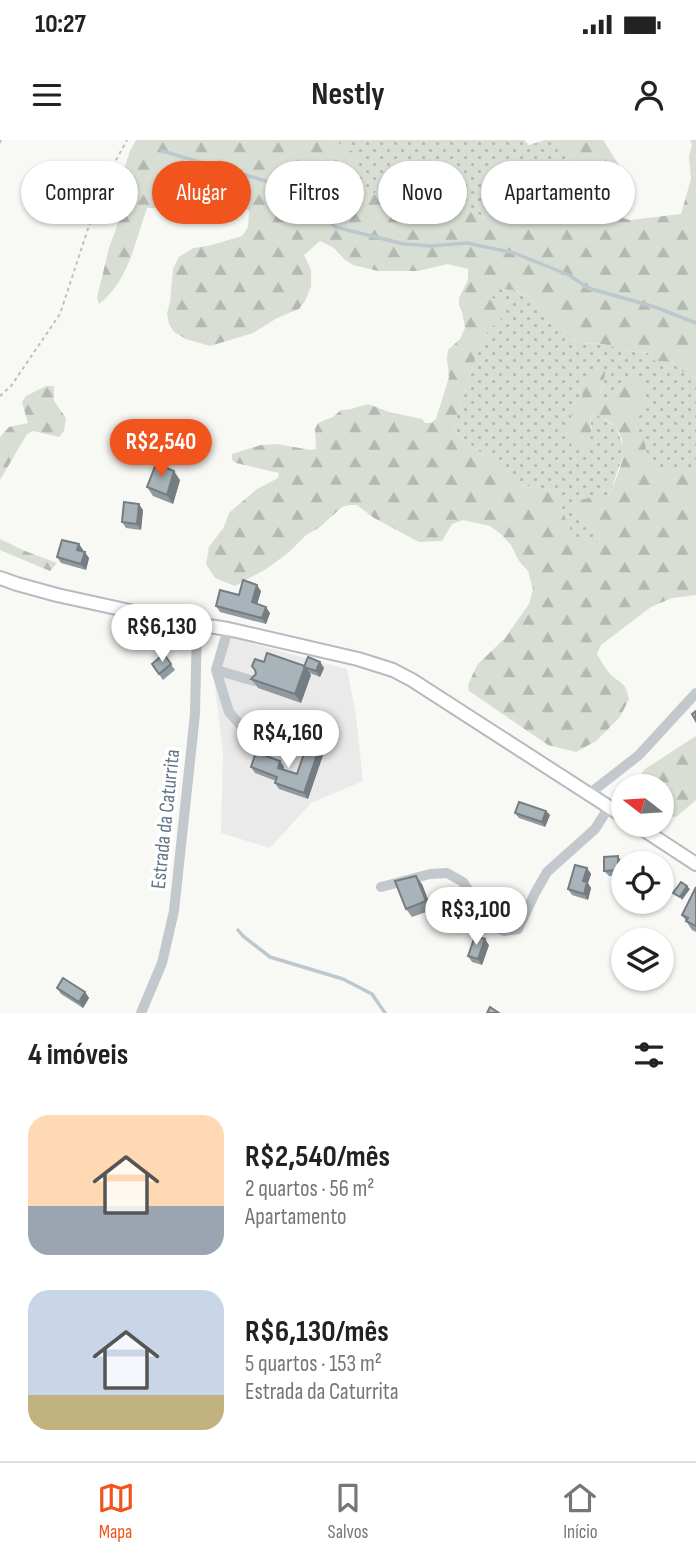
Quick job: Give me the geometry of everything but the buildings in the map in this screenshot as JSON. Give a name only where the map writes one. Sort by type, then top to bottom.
[{"type":"main road","points":[[0,578],[57,595],[228,629],[358,659],[393,670],[609,807]]},
{"type":"main road","points":[[655,837],[696,864]]},
{"type":"street","name":"Estrada da Caturrita","points":[[141,1013],[162,963],[174,911],[195,714],[197,624]]},
{"type":"street","points":[[228,629],[216,670],[229,712],[248,734],[273,741],[323,721]]},
{"type":"street","points":[[216,670],[254,681]]},
{"type":"street","points":[[589,794],[639,755],[696,693]]},
{"type":"street","points":[[381,887],[430,874],[447,873],[463,882],[491,925],[504,931],[518,929],[547,872],[595,829],[609,807]]},
{"type":"path","points":[[0,396],[10,386],[60,314],[102,186],[127,140]]},
{"type":"shaded area","points":[[224,636],[347,669],[356,716],[363,781],[311,803],[270,848],[221,833],[223,752],[213,670]]},
{"type":"green space","points":[[136,140],[333,140],[357,154],[357,161],[265,161],[265,224],[364,224],[364,196],[378,192],[378,224],[467,224],[467,205],[481,215],[481,224],[635,224],[635,219],[681,214],[691,179],[690,140],[696,140],[696,377],[684,373],[672,362],[655,361],[648,353],[626,351],[604,344],[578,343],[569,338],[552,316],[542,313],[528,296],[513,290],[497,289],[492,298],[506,305],[506,310],[481,342],[454,424],[457,435],[484,455],[511,481],[559,491],[562,510],[575,538],[593,544],[598,542],[599,537],[577,519],[573,505],[585,499],[608,497],[622,463],[621,438],[610,422],[594,413],[590,417],[591,434],[586,450],[575,449],[564,435],[582,397],[584,381],[594,368],[605,371],[601,400],[611,399],[629,378],[634,377],[639,382],[645,403],[637,414],[635,425],[644,440],[649,460],[656,470],[696,469],[696,595],[672,598],[651,607],[601,645],[597,654],[611,675],[625,687],[629,699],[620,717],[596,741],[576,752],[548,745],[469,691],[468,685],[477,665],[505,638],[529,604],[533,589],[528,571],[511,545],[490,526],[463,520],[452,524],[442,541],[419,542],[374,518],[357,505],[349,505],[342,507],[320,527],[306,535],[268,568],[235,586],[215,578],[206,564],[209,547],[224,527],[229,513],[257,489],[278,478],[279,473],[236,463],[232,460],[232,454],[261,445],[277,444],[316,449],[315,429],[318,423],[333,417],[341,410],[368,404],[422,419],[425,423],[436,419],[449,377],[448,350],[460,339],[465,328],[459,298],[468,280],[468,269],[448,264],[418,271],[378,271],[353,265],[334,248],[320,241],[304,255],[311,270],[311,286],[299,309],[277,318],[253,333],[210,346],[186,339],[174,332],[169,324],[167,313],[173,269],[179,257],[193,248],[242,236],[248,224],[251,224],[251,161],[152,161],[152,208],[147,208],[124,272],[109,295],[99,304],[97,298],[118,224],[138,224],[138,161],[127,161]]},
{"type":"green space","points":[[333,140],[524,140],[529,145],[556,140],[569,161],[481,161],[481,215],[467,205],[467,161],[378,161],[378,192],[364,196],[364,161],[356,161],[357,154]]},
{"type":"green space","points":[[556,140],[603,140],[616,161],[569,161]]},
{"type":"green space","points":[[497,289],[512,290],[528,296],[542,313],[552,315],[569,338],[578,343],[605,344],[626,351],[648,353],[655,361],[672,362],[684,373],[696,377],[696,469],[656,471],[646,457],[644,441],[637,432],[634,421],[637,410],[629,378],[611,399],[601,400],[605,376],[585,381],[582,397],[576,405],[592,429],[590,417],[594,413],[616,427],[625,451],[608,497],[582,499],[577,519],[599,537],[598,543],[575,539],[562,510],[559,491],[511,481],[484,455],[457,435],[454,424],[481,342],[490,328],[499,322],[506,305],[492,298]]},
{"type":"green space","points":[[46,386],[54,386],[54,401],[66,418],[64,431],[59,437],[33,431],[27,434],[0,480],[0,437],[9,427],[28,423],[22,402],[26,396]]},
{"type":"green space","points":[[0,539],[57,563],[50,571],[2,551]]},
{"type":"green space","points":[[696,736],[696,800],[676,817],[674,774],[641,774]]},
{"type":"waterway","points":[[162,151],[273,183],[310,198],[335,227],[404,244],[431,246],[467,243],[514,253],[569,275],[588,288],[655,307],[696,323]]},
{"type":"waterway","points":[[238,930],[270,957],[343,979],[372,994],[385,1013]]}]
